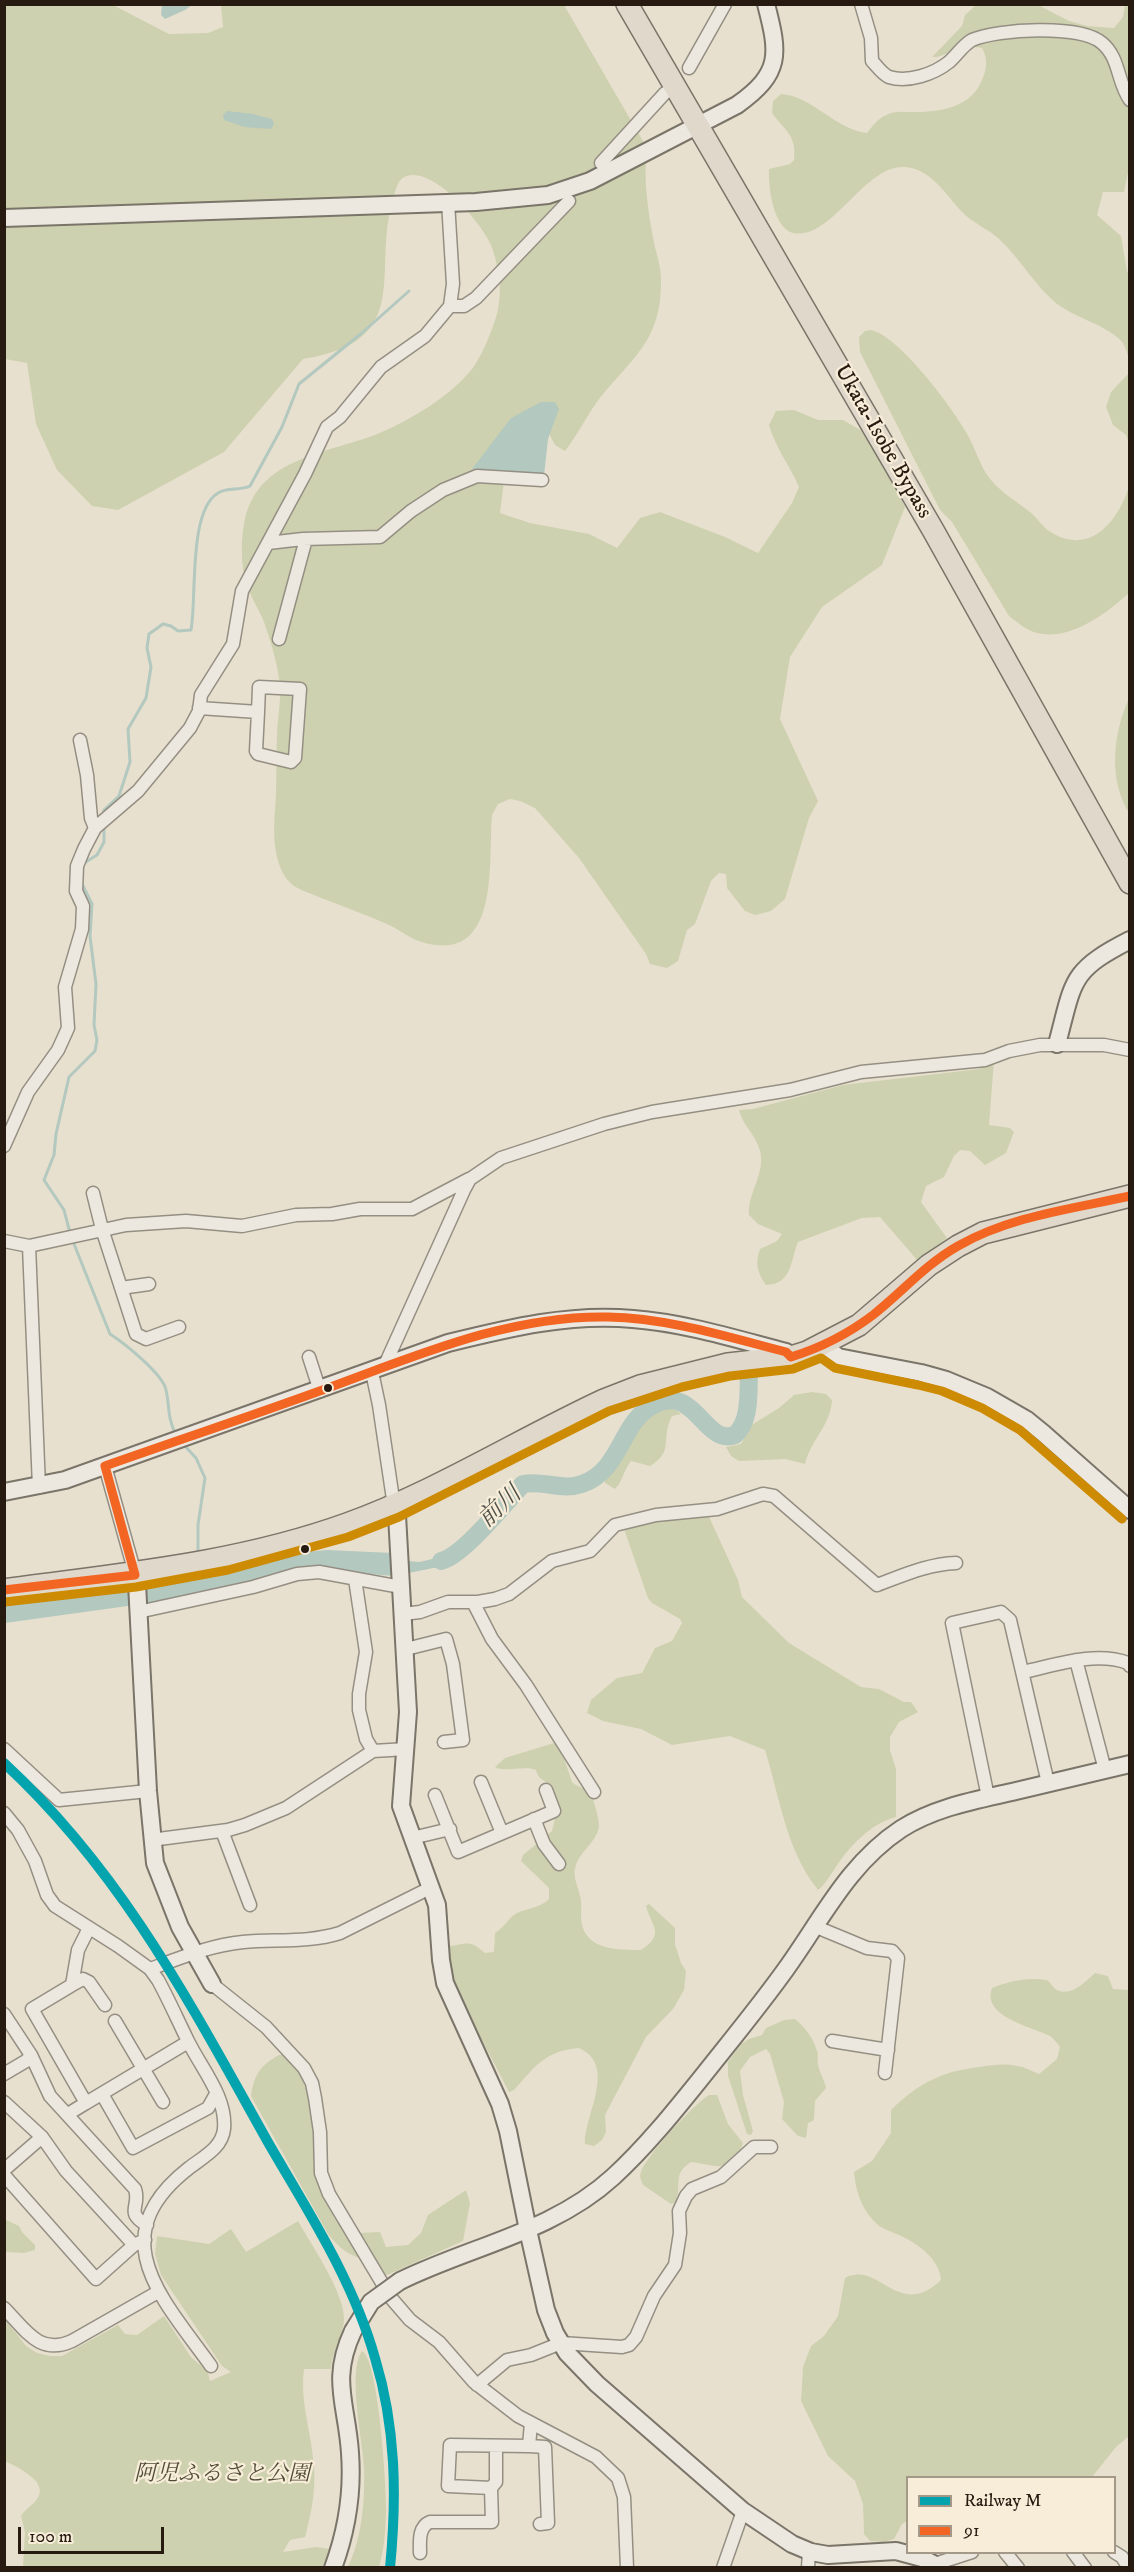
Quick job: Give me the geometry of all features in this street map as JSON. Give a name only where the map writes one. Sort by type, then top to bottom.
[{"type":"highway","name":"Ukata-Isobe Bypass","points":[[627,4],[933,530],[1130,883]]},
{"type":"highway","points":[[4,1590],[136,1579],[274,1546],[345,1525],[394,1506],[604,1400],[660,1381],[728,1364],[791,1357],[823,1344],[859,1325],[925,1268],[958,1245],[983,1233],[1130,1196]]},
{"type":"street","points":[[689,68],[725,4]]},
{"type":"street","points":[[4,218],[448,202],[548,195],[606,175],[737,105],[756,92],[767,78],[773,65],[776,49],[766,4]]},
{"type":"street","points":[[861,4],[871,38],[872,61],[888,77],[903,78],[928,74],[950,61],[969,42],[987,35],[1014,32],[1067,32],[1095,38],[1107,48],[1118,66],[1124,90],[1130,99]]},
{"type":"street","points":[[601,163],[665,93]]},
{"type":"street","points":[[450,306],[464,306],[476,298],[568,201]]},
{"type":"street","points":[[4,1146],[28,1092],[58,1050],[68,1028],[65,987],[82,929],[83,906],[76,891],[78,866],[95,828],[138,791],[190,728],[199,708],[201,695],[233,644],[238,600],[327,427],[340,417],[381,367],[425,336],[450,306],[453,284],[448,202]]},
{"type":"street","points":[[268,543],[306,539],[380,537],[411,511],[443,490],[477,476],[542,480]]},
{"type":"street","points":[[279,639],[306,539]]},
{"type":"street","points":[[259,687],[300,689],[295,758],[291,762],[258,754],[256,751],[258,712],[259,687]]},
{"type":"street","points":[[199,708],[258,712]]},
{"type":"street","points":[[80,740],[87,775],[91,818],[95,828]]},
{"type":"street","points":[[1057,1044],[1077,977],[1090,963],[1130,940]]},
{"type":"street","points":[[4,1241],[29,1246],[102,1229],[186,1221],[242,1226],[296,1215],[332,1214],[360,1209],[412,1209],[470,1179],[501,1158],[652,1112],[790,1090],[861,1072],[967,1063],[1026,1047],[1057,1044],[1104,1045],[1130,1050]]},
{"type":"street","points":[[470,1179],[378,1369],[380,1405],[397,1515],[406,1649],[407,1749],[401,1806],[437,1905],[445,1983],[500,2104],[508,2131],[546,2310],[561,2343],[597,2384],[743,2511],[808,2559],[828,2555],[896,2552],[938,2566],[969,2554]]},
{"type":"street","points":[[93,1193],[102,1229],[136,1334],[146,1339],[179,1328]]},
{"type":"street","points":[[29,1246],[39,1487]]},
{"type":"street","points":[[121,1288],[149,1284]]},
{"type":"street","points":[[4,1492],[39,1487],[65,1480],[320,1391],[448,1343],[509,1328],[592,1318],[635,1319],[689,1328],[786,1352],[791,1357]]},
{"type":"street","points":[[823,1344],[838,1357],[921,1373],[946,1380],[987,1397],[1027,1420],[1130,1510]]},
{"type":"street","points":[[309,1357],[320,1391]]},
{"type":"street","points":[[105,1466],[136,1579],[151,1840],[163,1889],[212,1984],[266,2028],[304,2068],[312,2083],[315,2098],[320,2132],[321,2173],[329,2194],[391,2298],[410,2320],[439,2342],[477,2385],[518,2416],[596,2457],[618,2478],[624,2497],[627,2568]]},
{"type":"street","points":[[404,1614],[420,1612],[448,1602],[473,1602],[495,1599],[509,1594],[552,1561],[590,1551],[615,1525],[656,1515],[717,1509],[763,1494],[774,1496],[877,1585],[918,1569],[938,1564],[956,1563]]},
{"type":"street","points":[[138,1610],[253,1587],[297,1574],[319,1572],[401,1584]]},
{"type":"street","points":[[355,1579],[366,1652],[359,1694],[359,1710],[366,1739],[373,1751]]},
{"type":"street","points":[[473,1602],[492,1639],[531,1694],[594,1792]]},
{"type":"street","points":[[988,1797],[952,1623],[1001,1612],[1010,1620],[1048,1783]]},
{"type":"street","points":[[406,1649],[446,1639],[453,1664],[463,1740],[444,1742]]},
{"type":"street","points":[[1023,1672],[1076,1660],[1117,1659],[1130,1666]]},
{"type":"street","points":[[1076,1660],[1105,1770]]},
{"type":"street","points":[[4,1749],[59,1800],[148,1791]]},
{"type":"street","points":[[151,1840],[222,1831],[244,1825],[286,1808],[373,1751],[407,1749]]},
{"type":"street","points":[[333,2568],[345,2528],[350,2500],[350,2453],[340,2393],[340,2374],[343,2356],[353,2331],[371,2302],[400,2281],[430,2267],[528,2230],[586,2198],[613,2177],[668,2119],[787,1968],[844,1883],[877,1847],[902,1828],[923,1817],[988,1797],[1130,1764]]},
{"type":"street","points":[[481,1782],[502,1833]]},
{"type":"street","points":[[435,1795],[458,1852],[554,1811],[546,1790]]},
{"type":"street","points":[[4,1814],[18,1830],[35,1861],[51,1902],[150,1969],[168,1999],[216,2094],[224,2115],[224,2130],[220,2142],[209,2154],[173,2181],[155,2206],[139,2242],[96,2279],[4,2175]]},
{"type":"street","points":[[534,1820],[544,1844],[559,1864]]},
{"type":"street","points":[[412,1838],[450,1829]]},
{"type":"street","points":[[222,1831],[250,1905]]},
{"type":"street","points":[[150,1969],[194,1953],[242,1942],[325,1937],[340,1933],[432,1887]]},
{"type":"street","points":[[814,1926],[867,1948],[892,1951],[898,1958],[885,2073]]},
{"type":"street","points":[[72,1985],[78,1950],[89,1928]]},
{"type":"street","points":[[86,2103],[32,2009],[83,1979],[89,1982],[105,2005]]},
{"type":"street","points":[[4,2014],[31,2055],[50,2096],[135,2189],[134,2214],[137,2219],[147,2225]]},
{"type":"street","points":[[115,2020],[163,2102]]},
{"type":"street","points":[[832,2041],[888,2050]]},
{"type":"street","points":[[68,2114],[188,2042]]},
{"type":"street","points":[[4,2074],[26,2061],[31,2055]]},
{"type":"street","points":[[102,2094],[133,2148],[208,2108],[216,2094]]},
{"type":"street","points":[[4,2102],[42,2137],[66,2171],[139,2242],[147,2270],[158,2292],[211,2366]]},
{"type":"street","points":[[4,2170],[42,2137]]},
{"type":"street","points":[[477,2385],[507,2360],[531,2355],[561,2343],[622,2347],[629,2345],[636,2337],[654,2296],[675,2265],[680,2241],[679,2211],[686,2196],[692,2189],[721,2177],[754,2146],[771,2147]]},
{"type":"street","points":[[4,2308],[38,2342],[56,2346],[72,2341],[158,2292]]},
{"type":"street","points":[[529,2446],[531,2423]]},
{"type":"street","points":[[491,2488],[448,2486],[450,2445],[545,2446],[548,2523],[540,2524]]},
{"type":"street","points":[[420,2553],[421,2529],[430,2522],[492,2522],[491,2488],[496,2482],[496,2446]]},
{"type":"street","points":[[723,2568],[743,2511]]},
{"type":"street","points":[[1006,2554],[1018,2568]]},
{"type":"street","points":[[1074,2554],[1085,2568]]},
{"type":"street","points":[[1116,2554],[1122,2557],[1129,2568]]},
{"type":"green space","points":[[4,5],[113,5],[169,34],[208,33],[223,27],[221,5],[564,5],[647,148],[647,196],[660,270],[660,299],[657,316],[645,343],[598,401],[565,451],[555,445],[547,430],[504,481],[500,513],[530,523],[589,534],[617,548],[640,518],[660,512],[725,537],[758,553],[792,503],[799,487],[769,425],[776,411],[794,410],[818,420],[843,420],[869,435],[905,507],[882,565],[822,607],[790,657],[780,719],[818,801],[809,818],[785,899],[771,911],[755,915],[745,911],[727,888],[726,874],[719,873],[711,881],[695,924],[687,930],[678,961],[667,968],[650,964],[646,954],[579,858],[535,808],[510,799],[498,804],[492,815],[489,878],[484,911],[470,935],[459,942],[441,945],[418,941],[381,921],[300,889],[287,879],[278,862],[274,831],[279,678],[269,637],[248,587],[242,563],[243,530],[251,501],[263,484],[279,470],[298,460],[382,432],[419,413],[463,379],[482,353],[497,314],[500,284],[494,254],[486,235],[467,210],[454,198],[428,179],[415,175],[404,177],[396,188],[388,224],[382,299],[376,319],[362,336],[339,350],[303,359],[224,452],[118,510],[92,506],[57,470],[36,424],[27,363],[5,359]]},
{"type":"green space","points":[[976,5],[1038,5],[1069,21],[1087,26],[1114,28],[1123,17],[1125,5],[1129,5],[1129,167],[1124,192],[1103,192],[1097,215],[1121,236],[1129,274],[1129,360],[1120,340],[1103,328],[1057,304],[999,239],[966,216],[937,183],[913,168],[903,167],[889,170],[875,178],[821,226],[807,232],[793,233],[786,230],[776,215],[771,195],[769,169],[790,164],[794,160],[794,145],[789,134],[772,113],[773,101],[781,94],[793,96],[844,125],[867,133],[880,119],[891,113],[935,111],[963,102],[971,96],[982,80],[986,60],[982,48],[970,46],[932,57],[962,26],[965,15]]},
{"type":"green space","points":[[871,330],[882,335],[909,358],[937,390],[959,421],[991,480],[1049,531],[1063,538],[1077,540],[1089,538],[1100,532],[1117,513],[1129,487],[1129,593],[1087,624],[1062,633],[1037,633],[1025,628],[1009,616],[952,522],[940,510],[860,352],[859,337],[865,331]]},
{"type":"green space","points":[[1129,373],[1129,444],[1126,435],[1113,425],[1106,407],[1111,392]]},
{"type":"green space","points":[[1129,698],[1130,813],[1122,800],[1118,786],[1115,756],[1119,726]]},
{"type":"green space","points":[[994,1060],[989,1125],[1010,1128],[1014,1132],[1006,1153],[985,1165],[970,1151],[960,1150],[954,1156],[944,1177],[926,1186],[921,1202],[947,1238],[918,1261],[880,1217],[862,1218],[798,1242],[789,1271],[781,1281],[766,1285],[758,1268],[760,1249],[777,1241],[782,1234],[758,1224],[749,1215],[761,1159],[756,1140],[743,1121],[739,1110],[753,1109],[843,1085],[979,1069]]},
{"type":"green space","points":[[812,1392],[826,1394],[832,1400],[828,1417],[805,1464],[785,1459],[739,1461],[731,1456],[726,1447],[741,1444],[750,1426],[779,1408],[794,1395]]},
{"type":"green space","points":[[667,1408],[681,1414],[672,1416],[667,1431],[665,1450],[658,1460],[650,1466],[631,1461],[615,1489],[605,1483],[605,1477],[638,1427],[655,1412]]},
{"type":"green space","points":[[705,1508],[738,1580],[742,1597],[789,1643],[861,1687],[879,1689],[904,1702],[911,1702],[918,1712],[899,1722],[890,1737],[890,1750],[896,1769],[896,1817],[871,1829],[856,1842],[818,1890],[798,1858],[791,1841],[765,1750],[730,1736],[672,1745],[641,1729],[603,1721],[587,1713],[591,1700],[617,1678],[642,1673],[655,1648],[672,1641],[682,1623],[680,1619],[652,1603],[648,1598],[624,1529],[628,1524]]},
{"type":"green space","points":[[554,1743],[562,1752],[572,1782],[590,1793],[599,1822],[596,1836],[578,1860],[575,1870],[581,1901],[581,1922],[585,1933],[598,1944],[606,1947],[641,1950],[649,1944],[655,1934],[646,1906],[649,1904],[675,1928],[675,1944],[686,1971],[684,1990],[673,2009],[646,2037],[605,2115],[606,2132],[602,2140],[594,2146],[585,2144],[598,2079],[596,2067],[590,2056],[579,2048],[557,2053],[541,2062],[514,2090],[509,2092],[460,1998],[447,1950],[449,1946],[469,1943],[485,1953],[494,1952],[495,1933],[511,1917],[549,1899],[549,1888],[521,1861],[523,1855],[552,1831],[556,1800],[552,1789],[539,1777],[536,1770],[495,1767],[505,1758]]},
{"type":"green space","points":[[1095,1973],[1108,1976],[1113,1989],[1129,1990],[1129,2436],[1116,2447],[1093,2476],[906,2476],[906,2522],[902,2524],[894,2539],[884,2542],[870,2541],[864,2534],[863,2504],[855,2481],[828,2456],[801,2401],[803,2367],[811,2346],[824,2336],[838,2316],[845,2278],[857,2275],[868,2276],[901,2293],[913,2294],[926,2291],[941,2280],[932,2258],[920,2247],[880,2227],[872,2220],[858,2194],[854,2172],[872,2161],[891,2133],[891,2110],[921,2086],[943,2075],[994,2065],[1020,2067],[1039,2074],[1057,2059],[1060,2047],[1051,2037],[1001,2014],[991,1998],[992,1988],[1019,1980],[1040,1979],[1047,1980],[1057,1990],[1067,1992],[1078,1988]]},
{"type":"green space","points":[[795,2019],[806,2029],[814,2042],[818,2053],[818,2065],[826,2088],[815,2101],[814,2120],[808,2123],[806,2138],[798,2136],[782,2119],[784,2102],[770,2054],[766,2049],[750,2057],[740,2071],[743,2095],[753,2131],[751,2135],[747,2134],[728,2076],[728,2062],[741,2044],[762,2035],[766,2028],[784,2020]]},
{"type":"green space","points":[[279,2055],[285,2055],[298,2069],[311,2100],[316,2169],[358,2233],[380,2232],[386,2247],[408,2245],[421,2233],[428,2215],[466,2190],[470,2203],[463,2241],[387,2275],[381,2272],[374,2262],[353,2256],[339,2246],[328,2234],[251,2096],[259,2071]]},
{"type":"green space","points":[[709,2095],[717,2095],[728,2124],[743,2143],[739,2153],[729,2164],[716,2166],[691,2162],[685,2166],[679,2175],[676,2202],[671,2204],[643,2185],[640,2174],[652,2154],[671,2131]]},
{"type":"green space","points":[[4,2219],[19,2226],[35,2245],[35,2250],[24,2253],[5,2252]]},
{"type":"green space","name":"阿児ふるさと公園","points":[[298,2221],[333,2283],[343,2309],[344,2319],[331,2369],[304,2369],[304,2403],[314,2468],[313,2498],[305,2537],[290,2540],[283,2552],[316,2547],[330,2549],[322,2567],[23,2567],[25,2532],[21,2516],[40,2493],[36,2481],[5,2461],[5,2319],[26,2346],[37,2353],[62,2356],[118,2325],[125,2334],[137,2335],[164,2316],[191,2357],[208,2372],[210,2381],[231,2372],[222,2366],[161,2275],[155,2254],[157,2236],[209,2244],[231,2229],[246,2252]]},
{"type":"green space","points":[[362,2351],[368,2359],[377,2396],[383,2447],[386,2519],[379,2567],[348,2567],[357,2544],[364,2494],[364,2468],[356,2390],[358,2361]]},
{"type":"shaded area","points":[[162,4],[192,5],[165,19],[161,15]]},
{"type":"shaded area","points":[[227,111],[272,119],[274,124],[271,129],[244,127],[224,120],[223,115]]},
{"type":"shaded area","points":[[541,402],[555,402],[559,409],[548,439],[544,476],[472,469],[511,418]]},
{"type":"shaded area","points":[[459,1547],[462,1554],[448,1565],[394,1576],[306,1569],[164,1601],[5,1623],[4,1601],[195,1577],[292,1553],[327,1550],[393,1553],[407,1561],[420,1562],[444,1556]]},
{"type":"waterway","points":[[103,815],[104,810],[119,796],[130,762],[128,729],[146,698],[151,667],[147,648],[149,634],[163,624],[178,631],[191,630],[198,536],[208,503],[222,491],[250,486],[282,427],[299,384],[409,291]]},
{"type":"waterway","points":[[84,863],[97,855],[104,842],[104,826]]},
{"type":"waterway","points":[[70,1233],[64,1210],[44,1180],[54,1155],[56,1134],[69,1077],[95,1051],[97,1040],[94,1025],[96,984],[90,936],[92,904],[82,884]]},
{"type":"waterway","points":[[72,1239],[110,1334],[142,1359],[163,1383],[171,1423],[176,1435]]},
{"type":"waterway","name":"前川","points":[[441,1561],[450,1557],[472,1539],[523,1484],[575,1486],[596,1477],[614,1456],[636,1420],[645,1410],[658,1403],[671,1400],[682,1403],[716,1432],[725,1436],[735,1435],[744,1422],[746,1414],[749,1373]]},
{"type":"waterway","points":[[182,1443],[196,1458],[205,1478],[198,1525],[198,1554]]},
{"type":"rail line","name":"M","points":[[4,1763],[85,1849],[120,1895],[152,1943],[314,2221],[355,2301],[382,2384],[391,2436],[394,2515],[390,2568]]},
{"type":"transit line","name":"91","points":[[4,1590],[135,1575],[105,1466],[430,1351],[465,1339],[536,1323],[572,1318],[608,1317],[653,1321],[698,1329],[786,1352],[791,1357],[823,1345],[854,1328],[873,1315],[935,1261],[978,1236],[1020,1220],[1130,1196]]},
{"type":"transit line","points":[[5,1602],[136,1587],[228,1570],[348,1537],[399,1517],[609,1411],[682,1387],[730,1376],[793,1369],[821,1358],[835,1368],[942,1391],[982,1408],[1020,1430],[1122,1519]]}]
